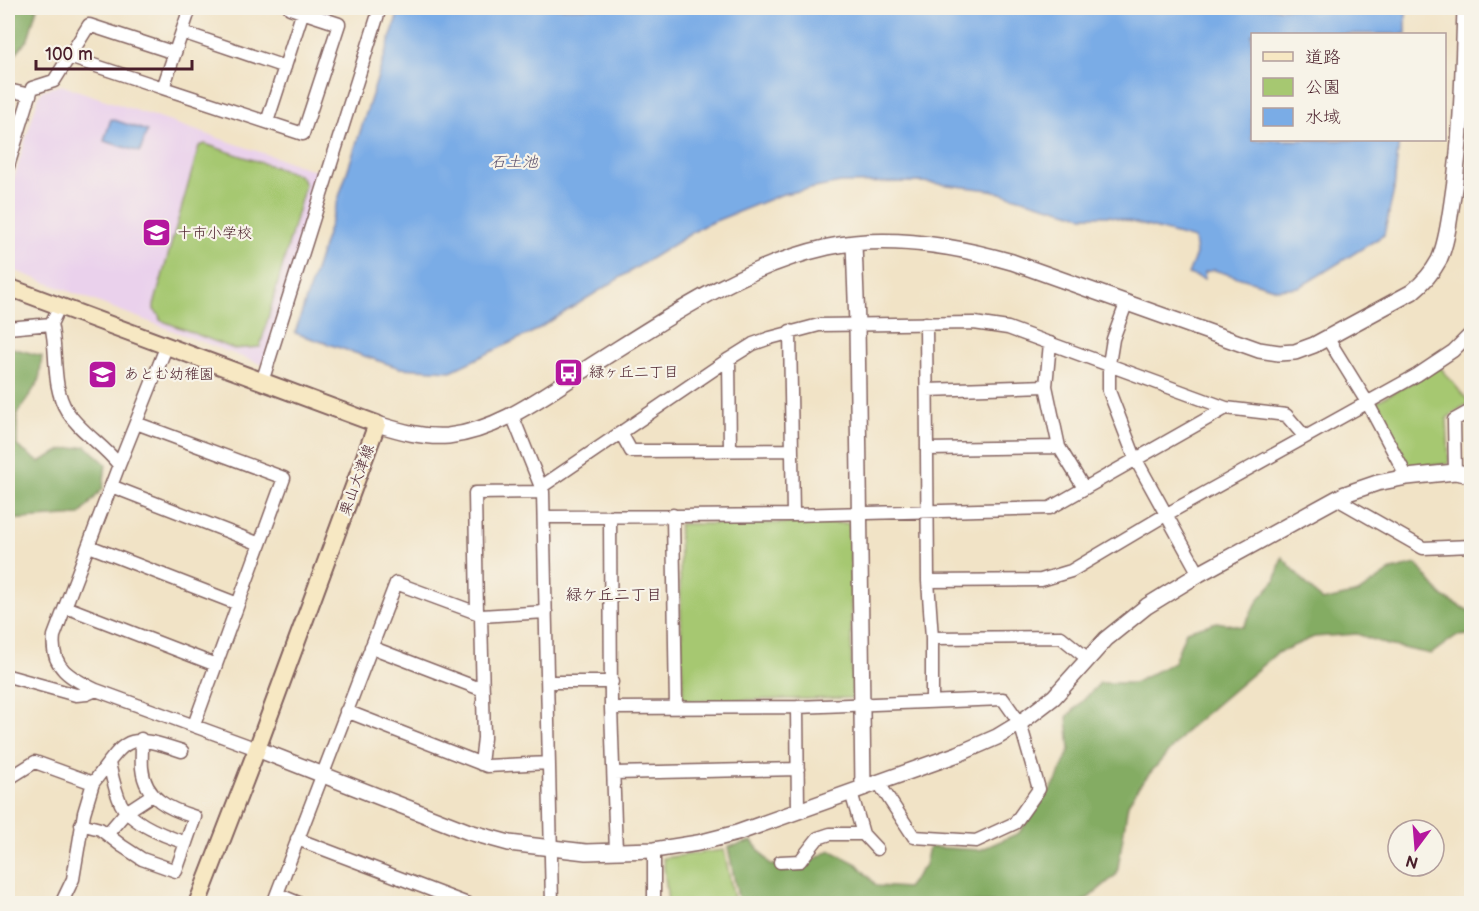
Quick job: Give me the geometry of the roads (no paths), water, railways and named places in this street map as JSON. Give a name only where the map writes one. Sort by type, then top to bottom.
[{"type":"main road","name":"栗山大津線","points":[[8,287],[377,424],[257,749],[197,903]]},
{"type":"street","points":[[163,88],[190,8]]},
{"type":"street","points":[[69,57],[303,134],[339,24],[304,10],[290,8]]},
{"type":"street","points":[[262,382],[380,8]]},
{"type":"street","points":[[377,424],[412,434],[448,436],[483,428],[512,415],[695,300],[755,271],[802,254],[854,244],[909,243],[973,251],[1012,262],[1259,350],[1279,353],[1295,351],[1328,339],[1412,292],[1424,282],[1439,260],[1445,243],[1456,175],[1461,117],[1465,8]]},
{"type":"street","points":[[267,122],[304,10]]},
{"type":"street","points":[[8,166],[10,152],[33,88],[54,81],[89,24],[175,53]]},
{"type":"street","points":[[182,32],[285,67]]},
{"type":"street","points":[[8,90],[30,95]]},
{"type":"street","points":[[854,244],[861,705],[857,790],[863,834],[877,849]]},
{"type":"street","points":[[1126,304],[1113,339],[1109,364],[1109,391],[1135,458],[1199,574]]},
{"type":"street","points":[[60,305],[51,324],[55,342],[58,388],[71,417],[119,465]]},
{"type":"street","points":[[926,323],[928,581],[932,638],[932,702]]},
{"type":"street","points":[[481,764],[484,738],[483,690],[475,493],[542,490],[621,433],[753,344],[790,331],[819,325],[974,323],[1008,328],[1226,408],[1286,415],[1305,437]]},
{"type":"street","points":[[8,328],[51,324]]},
{"type":"street","points":[[790,331],[793,515]]},
{"type":"street","points":[[928,581],[1041,580],[1071,571],[1167,514],[1417,375],[1453,351],[1472,332]]},
{"type":"street","points":[[1328,339],[1407,477]]},
{"type":"street","points":[[1050,343],[1046,386],[1059,447],[1084,488]]},
{"type":"street","points":[[167,345],[54,636],[56,658],[65,673],[96,690],[194,725],[469,832],[508,843],[552,849],[616,852],[654,850],[698,843],[736,833],[878,783],[997,737],[1020,723],[1053,697],[1106,639],[1127,621],[1169,591],[1199,574],[1337,499],[1377,483],[1455,472],[1472,474]]},
{"type":"street","points":[[729,359],[730,450]]},
{"type":"street","points":[[927,390],[1046,386]]},
{"type":"street","points":[[544,517],[793,515],[1050,508],[1226,408]]},
{"type":"street","points":[[1455,472],[1454,420],[1472,410]]},
{"type":"street","points":[[512,415],[542,490],[552,903]]},
{"type":"street","points":[[136,423],[284,478],[194,725]]},
{"type":"street","points":[[621,433],[631,451],[792,450]]},
{"type":"street","points":[[928,449],[1059,447]]},
{"type":"street","points":[[111,486],[260,544]]},
{"type":"street","points":[[1337,499],[1423,548],[1472,546]]},
{"type":"street","points":[[673,515],[676,708]]},
{"type":"street","points":[[610,516],[611,708],[616,852]]},
{"type":"street","points":[[89,546],[238,604]]},
{"type":"street","points":[[301,903],[275,899],[396,583],[479,614],[546,612]]},
{"type":"street","points":[[66,606],[216,665]]},
{"type":"street","points":[[932,638],[1060,637],[1088,659]]},
{"type":"street","points":[[372,647],[483,690]]},
{"type":"street","points":[[8,676],[76,694],[87,694],[96,690]]},
{"type":"street","points":[[548,682],[612,682]]},
{"type":"street","points":[[611,708],[797,707],[1003,699],[1020,723],[1039,789],[1015,823],[976,841],[914,837],[878,783]]},
{"type":"street","points":[[797,707],[798,811]]},
{"type":"street","points":[[346,711],[481,764],[492,766],[549,763]]},
{"type":"street","points":[[81,825],[100,829],[142,859],[176,871],[195,817],[161,803],[152,795],[142,772],[141,740]]},
{"type":"street","points":[[61,903],[73,879],[81,825],[93,783],[108,763],[124,744],[141,740],[149,740],[182,751]]},
{"type":"street","points":[[8,779],[35,762],[93,783]]},
{"type":"street","points":[[108,763],[115,789],[126,812],[148,828],[186,843]]},
{"type":"street","points":[[614,773],[798,770]]},
{"type":"street","points":[[108,833],[126,812],[152,795]]},
{"type":"street","points":[[780,862],[800,861],[818,838],[830,834],[863,834]]},
{"type":"street","points":[[297,839],[468,903]]},
{"type":"street","points":[[654,850],[654,903]]},
{"type":"water","name":"石土池","points":[[400,8],[1406,8],[1406,33],[1251,33],[1251,141],[1399,141],[1394,190],[1384,235],[1300,287],[1277,289],[1214,270],[1205,272],[1204,279],[1188,274],[1196,254],[1194,239],[1110,216],[1083,216],[990,190],[922,182],[841,183],[783,194],[703,226],[533,332],[451,371],[400,368],[295,333]]},
{"type":"water","points":[[111,119],[147,131],[140,152],[104,141]]},
{"type":"place","name":"十市小学校","points":[[156,233]]},
{"type":"place","name":"緑ヶ丘二丁目","points":[[568,372]]},
{"type":"place","name":"あとむ幼稚園","points":[[103,374]]},
{"type":"district","name":"緑ケ丘二丁目","points":[[614,595]]}]
